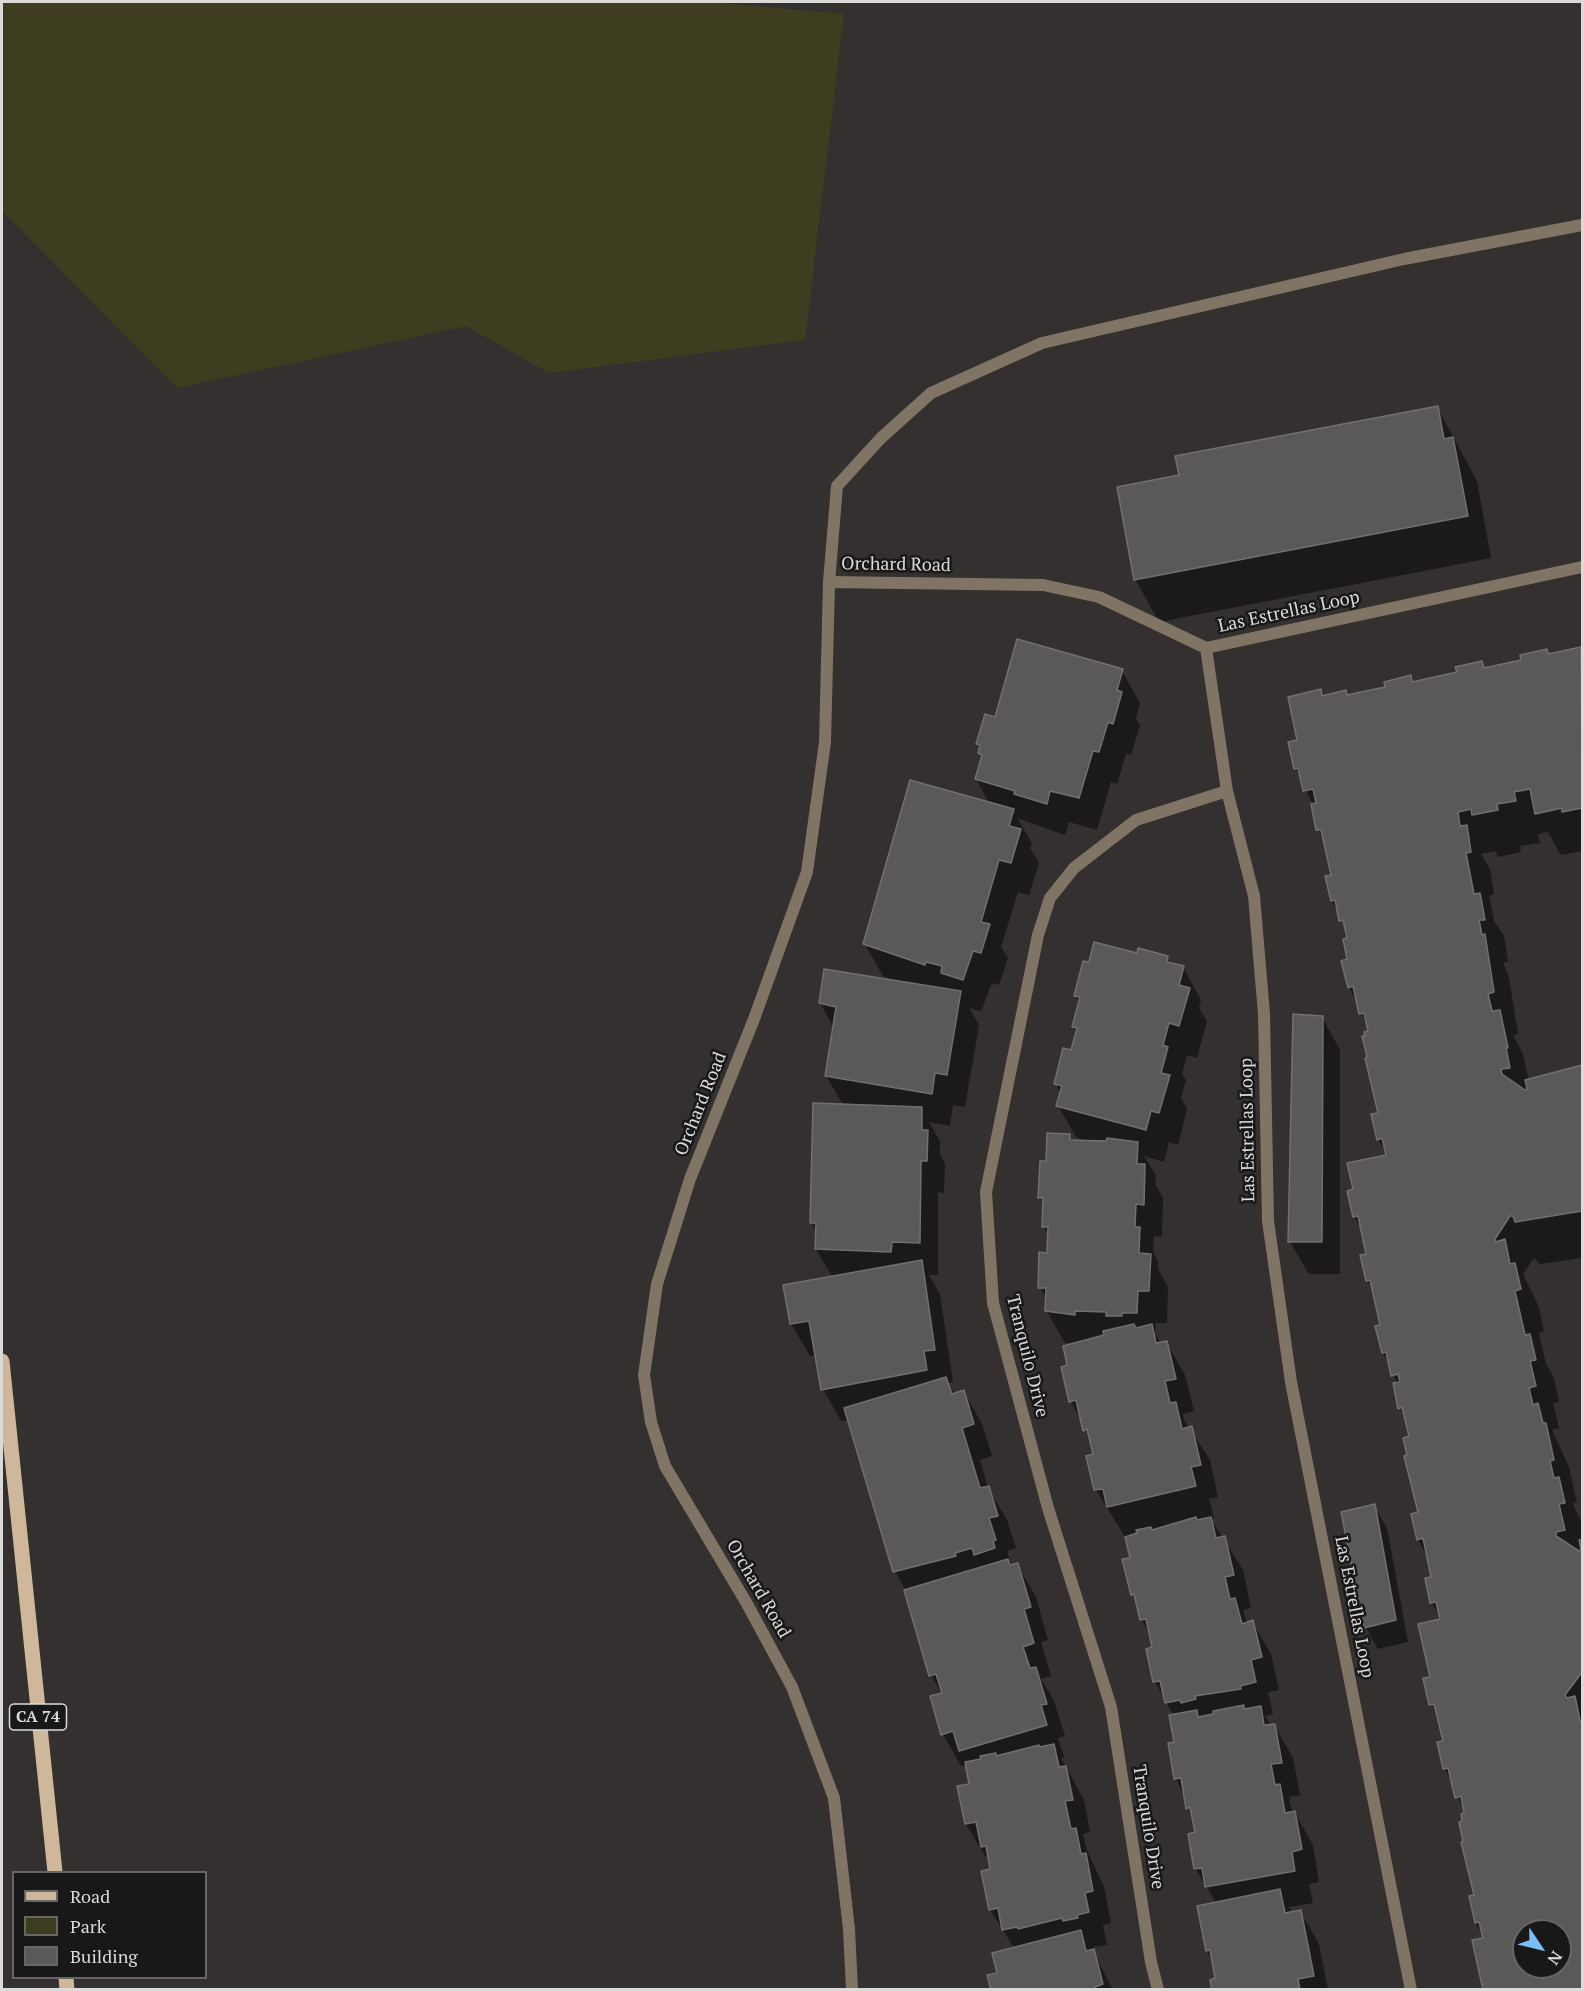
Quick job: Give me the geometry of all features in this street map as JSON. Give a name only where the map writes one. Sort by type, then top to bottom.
[{"type":"main road","name":"CA 74","points":[[2,1361],[55,1871]]},
{"type":"street","points":[[829,582],[837,486],[881,438],[931,393],[1042,343],[1404,259],[1582,225]]},
{"type":"street","name":"Las Estrellas Loop","points":[[1411,1989],[1291,1382],[1268,1221],[1264,1014],[1254,896],[1227,791],[1206,648],[1582,567]]},
{"type":"street","name":"Orchard Road","points":[[852,1989],[849,1929],[834,1798],[792,1687],[746,1602],[665,1466],[651,1422],[644,1375],[657,1284],[690,1179],[754,1019],[807,872],[825,742],[829,582],[1043,585],[1099,597],[1206,648]]},
{"type":"street","name":"Tranquilo Drive","points":[[1158,1989],[1151,1962],[1111,1707],[1048,1508],[993,1303],[986,1192],[1033,959],[1050,898],[1074,868],[1136,820],[1227,791]]},
{"type":"green space","points":[[2,2],[712,2],[844,14],[805,340],[549,373],[466,326],[177,388],[2,211]]},
{"type":"building","points":[[1438,406],[1444,439],[1453,437],[1468,516],[1134,580],[1117,487],[1179,475],[1175,456]]},
{"type":"building","points":[[1017,639],[1123,669],[1117,690],[1122,692],[1113,724],[1108,722],[1099,752],[1093,751],[1079,798],[1050,791],[1047,804],[975,779],[982,755],[978,753],[980,745],[976,744],[985,714],[995,717]]},
{"type":"building","points":[[1581,647],[1582,808],[1562,812],[1562,808],[1535,814],[1530,789],[1514,792],[1516,801],[1497,804],[1498,810],[1472,815],[1471,809],[1458,812],[1460,826],[1467,825],[1471,852],[1466,853],[1474,894],[1480,893],[1485,920],[1479,920],[1482,935],[1485,934],[1494,992],[1488,994],[1492,1011],[1500,1010],[1508,1048],[1506,1048],[1510,1068],[1501,1069],[1502,1074],[1525,1090],[1527,1089],[1525,1080],[1582,1065],[1582,1211],[1515,1222],[1513,1216],[1510,1216],[1495,1239],[1496,1242],[1505,1239],[1510,1264],[1515,1263],[1521,1289],[1515,1291],[1525,1335],[1530,1334],[1536,1360],[1530,1361],[1536,1386],[1529,1388],[1533,1405],[1538,1403],[1543,1423],[1546,1423],[1554,1460],[1550,1461],[1554,1478],[1559,1477],[1565,1503],[1559,1504],[1565,1530],[1556,1532],[1556,1536],[1579,1551],[1581,1550],[1579,1540],[1582,1539],[1582,1672],[1565,1695],[1567,1698],[1575,1696],[1580,1721],[1582,1721],[1582,1990],[1483,1990],[1472,1940],[1483,1938],[1479,1922],[1475,1923],[1469,1896],[1474,1895],[1461,1842],[1463,1842],[1459,1822],[1462,1821],[1461,1814],[1464,1813],[1461,1796],[1455,1798],[1448,1768],[1443,1769],[1437,1742],[1443,1741],[1434,1704],[1429,1705],[1423,1678],[1430,1677],[1418,1624],[1440,1619],[1436,1602],[1430,1603],[1425,1578],[1431,1577],[1423,1538],[1417,1540],[1411,1514],[1418,1512],[1404,1456],[1407,1455],[1403,1438],[1409,1436],[1402,1407],[1398,1409],[1393,1383],[1400,1382],[1398,1374],[1391,1376],[1386,1352],[1382,1353],[1375,1326],[1380,1325],[1370,1280],[1366,1281],[1360,1255],[1366,1254],[1358,1216],[1353,1217],[1347,1191],[1353,1189],[1347,1163],[1386,1155],[1382,1138],[1377,1140],[1371,1114],[1378,1113],[1362,1036],[1365,1036],[1364,1032],[1368,1031],[1364,1013],[1359,1014],[1353,986],[1348,988],[1341,961],[1347,959],[1343,939],[1347,938],[1343,920],[1339,921],[1335,900],[1331,901],[1325,876],[1331,875],[1321,830],[1316,830],[1311,804],[1316,803],[1313,789],[1303,791],[1298,768],[1294,769],[1288,742],[1297,740],[1288,697],[1321,689],[1322,696],[1346,690],[1347,695],[1385,687],[1384,682],[1411,675],[1412,682],[1457,672],[1455,667],[1482,661],[1484,668],[1521,660],[1520,655],[1547,649],[1548,654]]},
{"type":"building","points":[[910,780],[1014,809],[1009,826],[1021,829],[1011,863],[999,860],[981,922],[990,924],[981,953],[973,951],[963,980],[941,973],[942,966],[926,962],[925,965],[863,944]]},
{"type":"building","points":[[1094,942],[1137,953],[1138,948],[1168,956],[1167,962],[1184,966],[1179,985],[1190,988],[1179,1026],[1169,1023],[1163,1045],[1168,1047],[1161,1073],[1170,1075],[1159,1113],[1151,1111],[1146,1130],[1056,1106],[1062,1086],[1054,1084],[1063,1048],[1071,1050],[1077,1028],[1072,1027],[1080,997],[1074,996],[1083,961],[1089,962]]},
{"type":"building","points":[[824,969],[961,991],[947,1075],[935,1073],[932,1094],[825,1076],[836,1007],[819,1003]]},
{"type":"building","points":[[1293,1014],[1323,1016],[1322,1242],[1288,1242]]},
{"type":"building","points":[[813,1103],[922,1107],[922,1130],[928,1130],[927,1161],[921,1161],[920,1243],[892,1242],[891,1252],[815,1249],[816,1223],[810,1223]]},
{"type":"building","points":[[1047,1133],[1070,1134],[1070,1140],[1106,1141],[1107,1138],[1138,1142],[1137,1164],[1145,1164],[1144,1205],[1136,1204],[1135,1227],[1140,1227],[1139,1253],[1151,1254],[1149,1291],[1138,1291],[1137,1313],[1106,1316],[1106,1312],[1075,1311],[1075,1315],[1045,1311],[1046,1288],[1038,1288],[1039,1252],[1047,1253],[1048,1227],[1042,1227],[1043,1198],[1038,1198],[1040,1161],[1046,1161]]},
{"type":"building","points":[[922,1260],[935,1350],[924,1351],[927,1370],[821,1390],[809,1321],[790,1324],[783,1285]]},
{"type":"building","points":[[1134,1324],[1136,1328],[1152,1324],[1156,1343],[1167,1341],[1176,1379],[1165,1381],[1170,1403],[1176,1402],[1182,1429],[1192,1426],[1201,1465],[1191,1467],[1196,1486],[1107,1507],[1103,1489],[1094,1490],[1086,1456],[1093,1454],[1087,1429],[1083,1431],[1076,1400],[1069,1402],[1061,1367],[1067,1365],[1063,1346],[1104,1335],[1103,1331]]},
{"type":"building","points":[[946,1377],[952,1394],[964,1390],[974,1424],[962,1428],[980,1488],[989,1486],[998,1516],[989,1518],[996,1540],[993,1541],[995,1548],[974,1555],[972,1548],[955,1553],[956,1556],[893,1572],[844,1408]]},
{"type":"building","points":[[1375,1504],[1396,1620],[1364,1628],[1341,1512]]},
{"type":"building","points":[[1196,1517],[1197,1520],[1211,1517],[1216,1538],[1225,1536],[1234,1575],[1225,1577],[1230,1599],[1235,1598],[1242,1624],[1253,1620],[1262,1657],[1251,1660],[1256,1682],[1240,1686],[1241,1689],[1195,1696],[1196,1699],[1181,1703],[1180,1700],[1165,1703],[1160,1681],[1153,1682],[1146,1649],[1152,1647],[1146,1619],[1140,1620],[1122,1559],[1130,1558],[1125,1537],[1137,1533],[1136,1530],[1151,1527],[1152,1530]]},
{"type":"building","points":[[1008,1559],[1010,1565],[1018,1563],[1031,1607],[1024,1609],[1034,1643],[1023,1647],[1030,1668],[1036,1667],[1047,1704],[1041,1705],[1047,1725],[959,1751],[953,1731],[941,1735],[930,1696],[942,1693],[936,1674],[929,1676],[904,1590]]},
{"type":"building","points":[[1244,1705],[1244,1709],[1261,1706],[1264,1725],[1275,1724],[1282,1763],[1271,1764],[1275,1785],[1280,1784],[1285,1813],[1295,1811],[1302,1849],[1292,1852],[1295,1871],[1205,1887],[1202,1868],[1194,1869],[1188,1834],[1195,1832],[1190,1807],[1186,1809],[1181,1778],[1174,1779],[1168,1743],[1174,1742],[1169,1715],[1197,1710],[1198,1717],[1213,1714],[1213,1711]]},
{"type":"building","points":[[1054,1744],[1059,1767],[1066,1766],[1073,1800],[1065,1801],[1071,1829],[1076,1828],[1081,1854],[1086,1853],[1093,1891],[1085,1893],[1089,1912],[1077,1915],[1078,1918],[1063,1921],[1062,1918],[1018,1929],[1017,1927],[1002,1930],[998,1908],[989,1910],[981,1871],[990,1869],[986,1846],[981,1847],[976,1822],[965,1824],[957,1786],[969,1784],[965,1762],[981,1759],[980,1756],[996,1753],[996,1756],[1039,1745],[1040,1747]]},
{"type":"building","points":[[1280,1889],[1285,1913],[1301,1910],[1314,1976],[1298,1979],[1300,1990],[1212,1990],[1210,1980],[1215,1978],[1210,1950],[1206,1951],[1197,1906]]},
{"type":"building","points":[[1081,1930],[1086,1951],[1094,1949],[1103,1984],[1095,1987],[1096,1990],[991,1990],[987,1975],[997,1973],[992,1953]]}]
